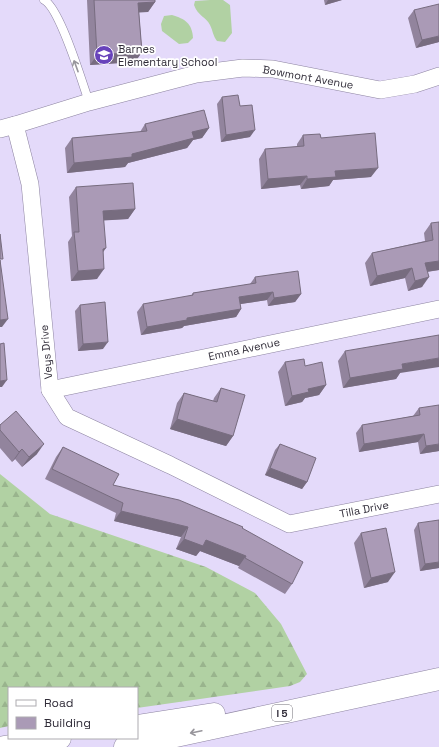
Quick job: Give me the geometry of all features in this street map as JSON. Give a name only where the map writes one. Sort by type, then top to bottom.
[{"type":"highway","name":"I 5","points":[[125,747],[439,679]]},
{"type":"highway","points":[[138,726],[413,685]]},
{"type":"highway","points":[[4,747],[54,739]]},
{"type":"street","name":"Bowmont Avenue","points":[[8,127],[89,102],[196,74],[243,68],[272,69],[380,90],[415,84],[439,76]]},
{"type":"street","name":"Veys Drive","points":[[8,127],[30,184],[50,390],[66,417],[170,464],[289,524]]},
{"type":"street","name":"Emma Avenue","points":[[50,390],[439,309]]},
{"type":"street","name":"Tilla Drive","points":[[289,524],[439,494]]},
{"type":"lane","points":[[44,0],[49,3],[60,21],[89,102]]},
{"type":"green space","points":[[223,0],[230,5],[232,33],[225,42],[217,41],[208,22],[198,12],[194,5],[195,1]]},
{"type":"green space","points":[[172,15],[181,18],[189,25],[193,38],[188,43],[179,44],[162,31],[161,24],[164,16]]},
{"type":"green space","points":[[0,474],[50,514],[206,567],[255,593],[281,624],[307,674],[300,682],[290,686],[138,708],[138,687],[8,687],[8,726],[0,728]]},
{"type":"building","points":[[94,0],[155,0],[155,2],[138,3],[142,52],[97,55]]},
{"type":"building","points":[[439,4],[439,36],[422,40],[414,10]]},
{"type":"building","points":[[238,95],[240,106],[252,105],[255,130],[226,135],[222,97]]},
{"type":"building","points":[[204,110],[209,128],[192,132],[194,138],[132,154],[132,157],[74,163],[72,138],[147,131],[145,124]]},
{"type":"building","points":[[375,133],[378,168],[335,171],[336,177],[307,179],[307,176],[268,179],[265,149],[304,146],[303,135],[320,134],[321,138]]},
{"type":"building","points":[[133,183],[135,209],[103,211],[106,248],[103,249],[104,269],[78,271],[74,232],[79,232],[76,187]]},
{"type":"building","points":[[439,222],[439,261],[425,263],[429,277],[415,281],[412,268],[377,276],[372,253],[433,240],[431,223]]},
{"type":"building","points":[[0,234],[3,259],[0,259]]},
{"type":"building","points":[[0,260],[8,319],[0,320]]},
{"type":"building","points":[[298,271],[301,294],[274,298],[273,292],[239,297],[241,309],[187,318],[187,320],[147,327],[143,304],[193,295],[193,293],[256,283],[255,277]]},
{"type":"building","points":[[105,302],[108,342],[83,344],[80,305]]},
{"type":"building","points":[[439,335],[439,358],[402,364],[403,369],[350,378],[345,351]]},
{"type":"building","points":[[4,343],[7,380],[0,381],[0,344]]},
{"type":"building","points":[[304,359],[305,366],[322,362],[326,385],[308,389],[309,392],[292,396],[285,362]]},
{"type":"building","points":[[221,388],[245,395],[233,436],[177,419],[184,393],[217,402]]},
{"type":"building","points":[[439,405],[439,444],[426,446],[424,434],[364,444],[362,425],[420,415],[419,408]]},
{"type":"building","points":[[16,411],[44,444],[29,457],[22,449],[19,452],[0,430],[0,425]]},
{"type":"building","points":[[280,444],[316,458],[307,482],[270,468]]},
{"type":"building","points":[[63,447],[119,474],[113,485],[179,500],[243,527],[242,528],[303,562],[292,584],[245,558],[246,556],[206,540],[203,546],[184,539],[188,527],[121,511],[123,503],[52,469]]},
{"type":"building","points":[[439,520],[439,562],[425,564],[418,523]]},
{"type":"building","points":[[386,528],[395,572],[371,578],[361,533]]},
{"type":"place","name":"Barnes Elementary School","points":[[104,55]]}]
